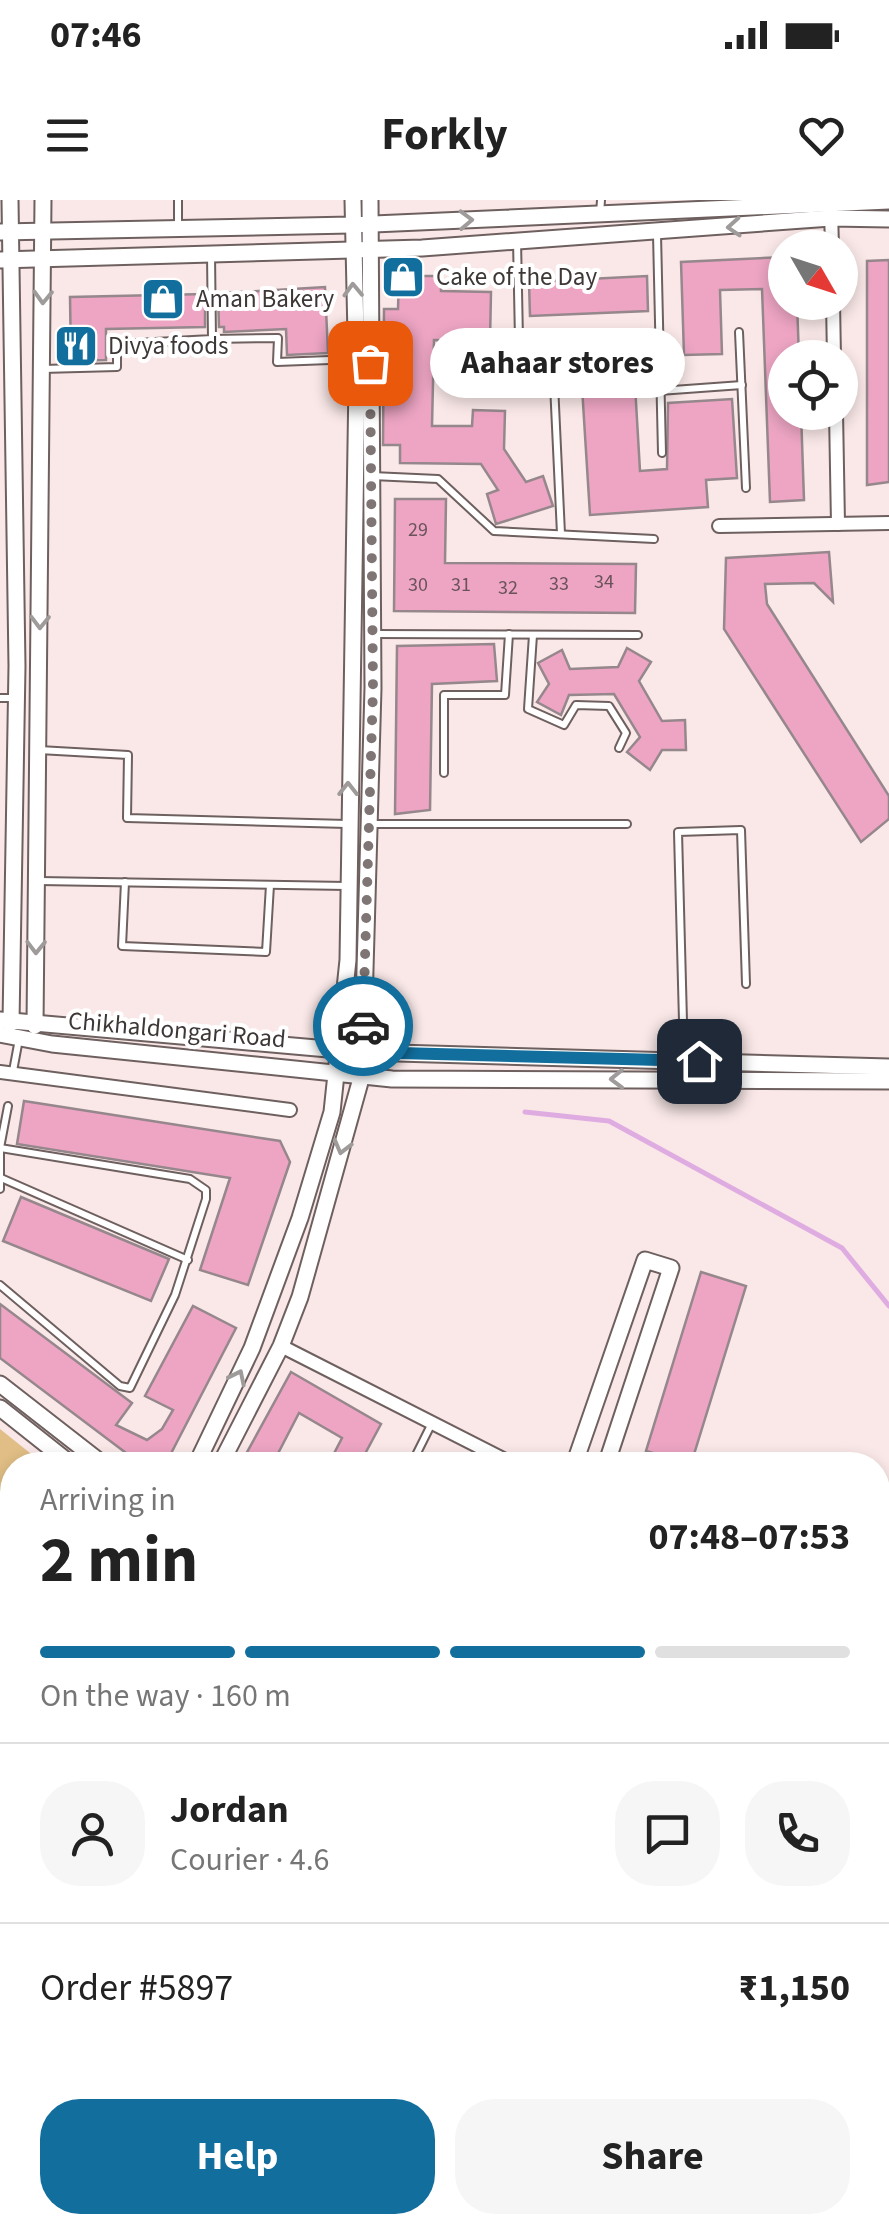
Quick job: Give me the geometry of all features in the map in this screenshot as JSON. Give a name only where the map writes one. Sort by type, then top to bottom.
[{"type":"street","points":[[7,1029],[5,232],[10,200]]},
{"type":"street","points":[[35,1026],[43,200]]},
{"type":"street","points":[[202,1452],[252,1348],[300,1218],[332,1112],[348,960],[356,359],[353,200]]},
{"type":"street","points":[[227,1452],[282,1346],[300,1297],[362,1075],[373,634],[370,200]]},
{"type":"street","points":[[5,259],[369,250],[658,232],[889,201]]},
{"type":"street","points":[[5,232],[352,225],[600,208],[791,202],[889,218]]},
{"type":"street","points":[[831,211],[832,230]]},
{"type":"street","points":[[836,430],[838,524]]},
{"type":"street","points":[[719,526],[889,522]]},
{"type":"street","name":"Chikhaldongari Road","points":[[7,1029],[35,1026],[362,1052],[889,1067]]},
{"type":"street","name":"Chikhaldongari Road","points":[[7,1029],[392,1079],[889,1081]]},
{"type":"street","points":[[6,1073],[290,1110]]},
{"type":"street","points":[[579,1452],[645,1260],[671,1268],[610,1452]]},
{"type":"street","points":[[282,1346],[491,1452]]},
{"type":"street","points":[[0,1384],[87,1452]]},
{"type":"street","points":[[0,1408],[55,1452]]},
{"type":"lane","points":[[178,200],[178,228]]},
{"type":"lane","points":[[658,232],[662,454]]},
{"type":"lane","points":[[517,239],[519,340],[658,338]]},
{"type":"lane","points":[[212,253],[212,339]]},
{"type":"lane","points":[[739,332],[746,488]]},
{"type":"lane","points":[[40,369],[117,367],[118,344],[212,339],[278,338],[277,362],[356,359]]},
{"type":"lane","points":[[552,341],[562,535]]},
{"type":"lane","points":[[659,391],[742,385]]},
{"type":"lane","points":[[371,476],[430,476],[445,484],[488,529],[654,539]]},
{"type":"lane","points":[[373,634],[638,635]]},
{"type":"lane","points":[[444,774],[444,694],[505,695],[510,634]]},
{"type":"lane","points":[[533,635],[528,709],[564,724],[576,706],[609,706],[626,733],[619,748]]},
{"type":"lane","points":[[38,750],[128,755],[127,818],[348,824]]},
{"type":"lane","points":[[369,824],[627,824]]},
{"type":"lane","points":[[684,1060],[678,832],[741,830],[746,984]]},
{"type":"lane","points":[[37,880],[348,886]]},
{"type":"lane","points":[[125,882],[122,946],[266,952],[270,885]]},
{"type":"lane","points":[[6,1073],[7,1029]]},
{"type":"lane","points":[[0,1189],[0,1148],[8,1106]]},
{"type":"lane","points":[[0,1148],[200,1183],[206,1200],[188,1260],[130,1388],[120,1386],[0,1286]]},
{"type":"lane","points":[[2,1178],[188,1260]]},
{"type":"lane","points":[[417,1452],[432,1422]]},
{"type":"shaded area","points":[[0,1429],[29,1452],[0,1452]]},
{"type":"building","points":[[768,258],[768,320],[798,320],[798,340],[768,340],[768,430],[802,430],[804,500],[770,502],[762,289],[720,290],[722,354],[684,355],[681,262]]},
{"type":"building","points":[[889,260],[889,482],[867,485],[867,261]]},
{"type":"building","points":[[399,276],[441,276],[441,291],[491,292],[490,341],[434,340],[432,426],[472,426],[473,410],[505,411],[504,449],[526,482],[543,476],[553,506],[496,524],[487,494],[498,490],[481,464],[400,463],[400,445],[383,445],[384,309],[398,309]]},
{"type":"building","points":[[647,276],[648,311],[530,316],[529,282]]},
{"type":"building","points":[[325,287],[328,353],[287,355],[286,329],[224,332],[224,327],[219,327],[218,294]]},
{"type":"building","points":[[205,294],[205,327],[106,329],[106,360],[71,361],[70,297]]},
{"type":"building","points":[[634,368],[640,471],[667,469],[668,403],[732,399],[737,478],[706,480],[708,507],[590,515],[581,371]]},
{"type":"building","points":[[395,499],[446,499],[445,563],[636,564],[635,613],[394,611]]},
{"type":"building","points":[[829,552],[833,602],[814,583],[765,584],[767,604],[889,796],[889,819],[861,842],[724,629],[726,558]]},
{"type":"building","points":[[494,644],[497,681],[432,684],[430,810],[395,814],[397,646]]},
{"type":"building","points":[[627,648],[651,662],[639,681],[662,721],[685,720],[686,750],[662,750],[650,770],[627,752],[640,737],[614,694],[569,695],[561,715],[537,702],[549,684],[538,663],[562,650],[570,669],[618,667]]},
{"type":"building","points":[[24,1101],[280,1141],[290,1162],[248,1285],[200,1270],[230,1178],[17,1144]]},
{"type":"building","points":[[21,1197],[169,1259],[151,1301],[3,1241]]},
{"type":"building","points":[[701,1272],[746,1286],[695,1452],[646,1451]]},
{"type":"building","points":[[0,1304],[132,1403],[116,1425],[147,1440],[162,1429],[173,1410],[145,1396],[193,1306],[236,1328],[172,1452],[125,1452],[0,1358]]},
{"type":"building","points":[[291,1372],[381,1424],[366,1452],[335,1452],[342,1438],[299,1413],[279,1452],[247,1452]]},
{"type":"waterway","points":[[525,1112],[609,1121],[842,1248],[889,1306]]},
{"type":"way so far","points":[[363,1026],[373,688],[370,363]]},
{"type":"place","name":"Cake of the Day","points":[[403,277]]},
{"type":"place","name":"Aman Bakery","points":[[163,299]]},
{"type":"place","name":"Divya foods","points":[[76,346]]},
{"type":"place","name":"Aahaar stores","points":[[370,363]]},
{"type":"route","points":[[363,1026],[362,1052],[699,1061]]}]
